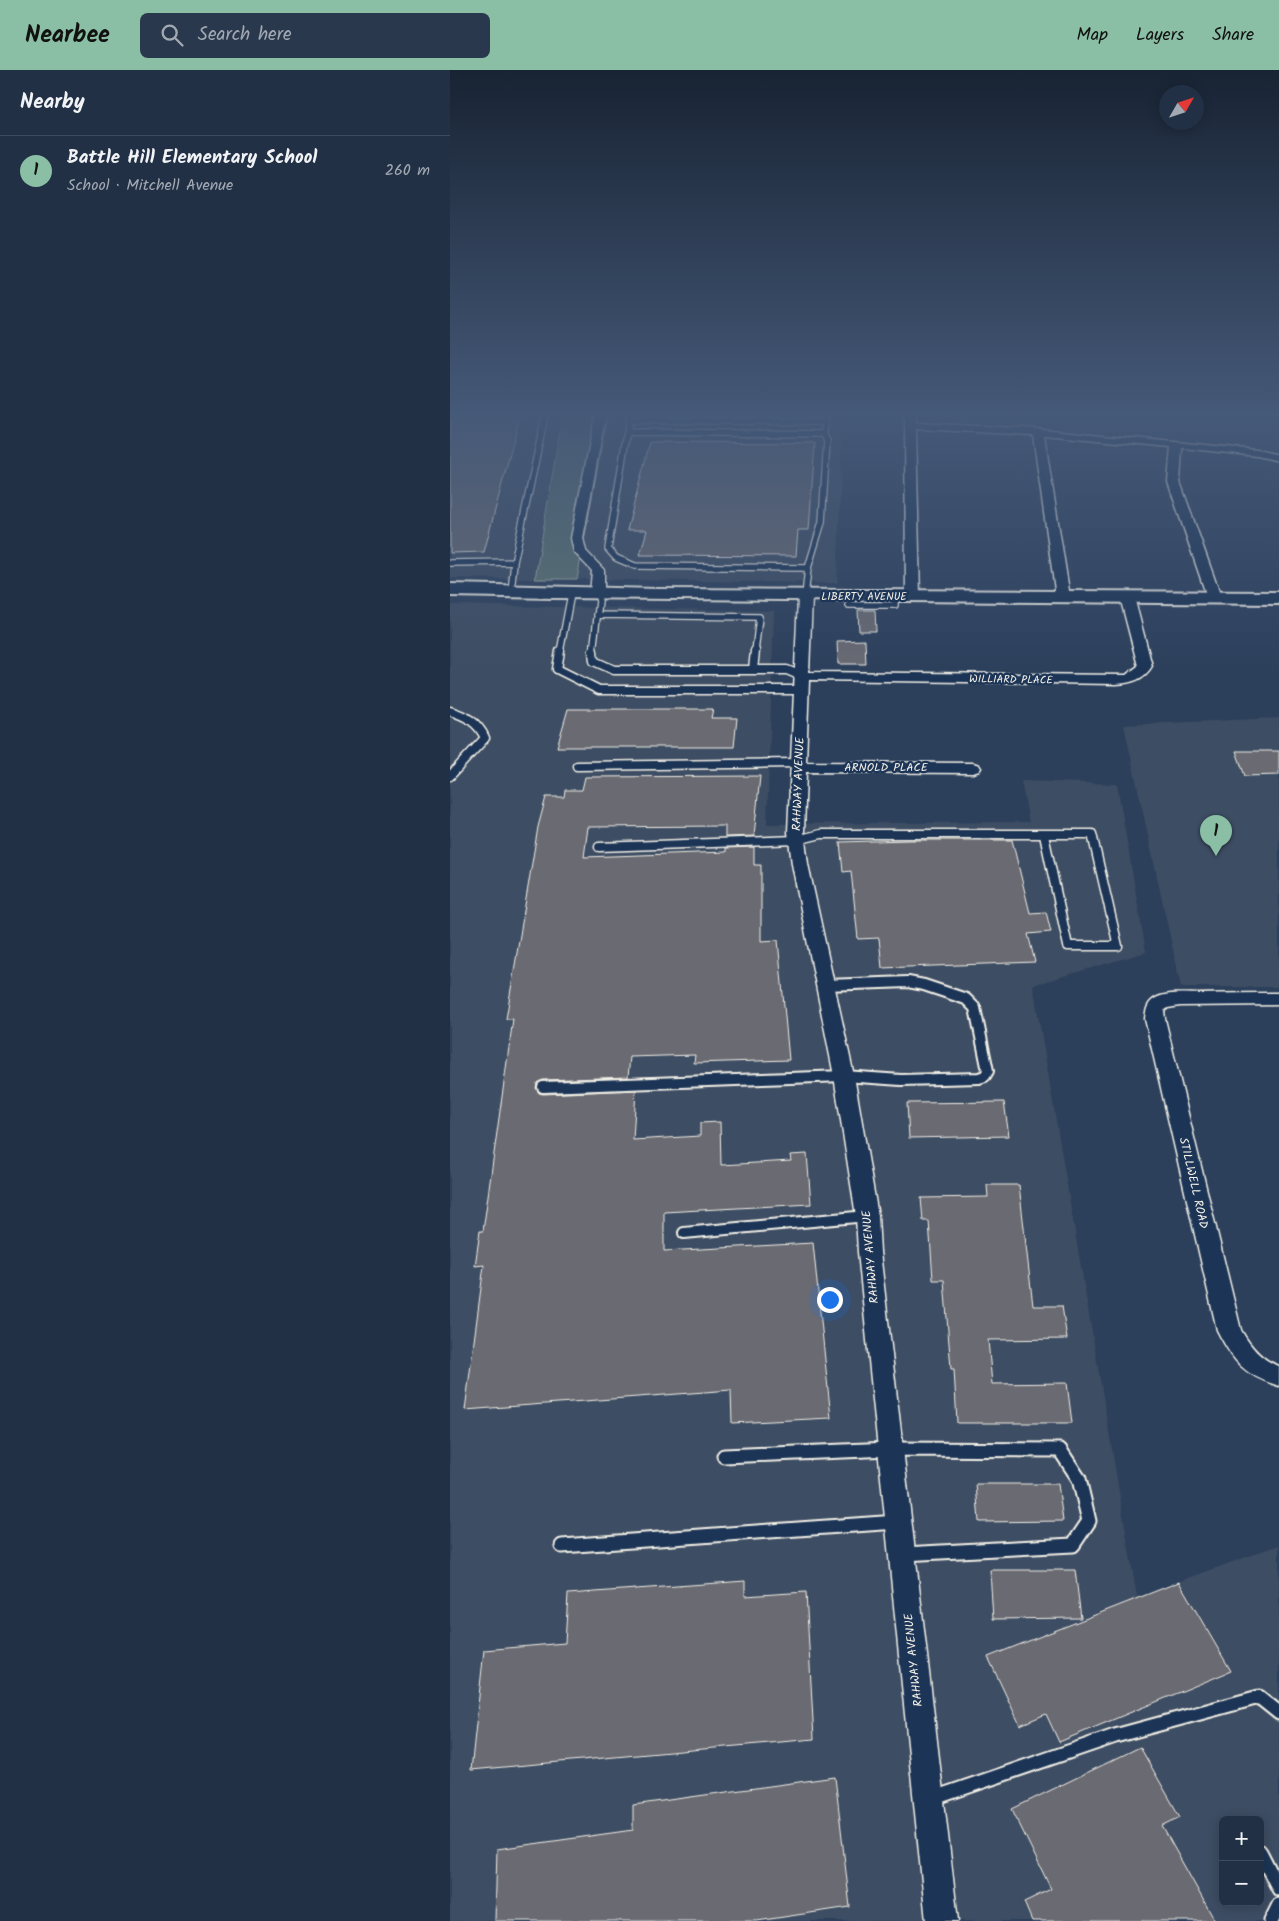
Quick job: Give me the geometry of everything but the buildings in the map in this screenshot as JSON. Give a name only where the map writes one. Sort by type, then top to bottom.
[{"type":"street","points":[[585,498],[577,538],[580,552],[598,570],[600,576],[597,594]]},
{"type":"street","points":[[912,498],[913,596]]},
{"type":"street","points":[[1048,498],[1063,597]]},
{"type":"street","points":[[1180,498],[1214,597]]},
{"type":"street","name":"LIBERTY AVENUE","points":[[450,590],[571,594],[805,597],[1279,598]]},
{"type":"street","name":"RAHWAY AVENUE","points":[[805,597],[800,683],[797,840],[800,864],[844,1076],[867,1216],[868,1252],[942,1921]]},
{"type":"street","name":"WILLIARD PLACE","points":[[800,683],[1111,680],[1132,678],[1139,674],[1145,666],[1126,597]]},
{"type":"street","name":"ARNOLD PLACE","points":[[799,765],[973,768]]},
{"type":"street","points":[[1180,1000],[1279,999]]},
{"type":"street","name":"STILLWELL ROAD","points":[[1180,1000],[1163,1002],[1155,1010],[1155,1019],[1230,1330],[1239,1350],[1271,1374]]},
{"type":"lane","points":[[511,592],[514,562],[528,498]]},
{"type":"lane","points":[[616,498],[608,549],[616,558],[635,566],[808,568]]},
{"type":"lane","points":[[805,597],[808,568],[822,522],[824,498]]},
{"type":"lane","points":[[450,563],[514,562]]},
{"type":"lane","points":[[571,594],[557,669],[599,690],[800,683]]},
{"type":"lane","points":[[597,594],[599,601],[592,657],[594,661],[614,670],[787,670],[800,683]]},
{"type":"lane","points":[[597,615],[759,617],[754,670]]},
{"type":"lane","points":[[450,711],[465,716],[482,728],[486,738],[450,776]]},
{"type":"lane","points":[[577,766],[799,765]]},
{"type":"lane","points":[[599,847],[797,840],[821,834],[1044,834],[1092,834],[1118,946],[1068,946],[1044,834]]},
{"type":"lane","points":[[544,1087],[844,1076],[902,1080],[979,1078],[985,1076],[988,1071],[975,1008],[966,999],[924,985],[908,982],[826,986]]},
{"type":"lane","points":[[684,1233],[867,1216]]},
{"type":"lane","points":[[724,1456],[890,1449],[1060,1450],[1079,1479],[1089,1521],[1074,1545],[901,1554]]},
{"type":"lane","points":[[562,1546],[898,1522]]},
{"type":"lane","points":[[929,1800],[1115,1736],[1259,1696],[1279,1712]]},
{"type":"lane","points":[[1264,1860],[1279,1889]]},
{"type":"lane","points":[[1272,1921],[1279,1905]]},
{"type":"shaded area","points":[[450,498],[549,498],[535,579],[450,578]]},
{"type":"shaded area","points":[[592,498],[840,498],[837,583],[577,579]]},
{"type":"shaded area","points":[[450,605],[774,611],[767,824],[1029,822],[1021,781],[1117,784],[1146,952],[1033,985],[1137,1597],[1279,1545],[1279,1921],[450,1921]]},
{"type":"shaded area","points":[[1279,718],[1279,987],[1181,987],[1124,725]]},
{"type":"green space","points":[[549,498],[592,498],[577,579],[535,579]]},
{"type":"place","name":"Battle Hill Elementary School","points":[[1216,856]]}]
